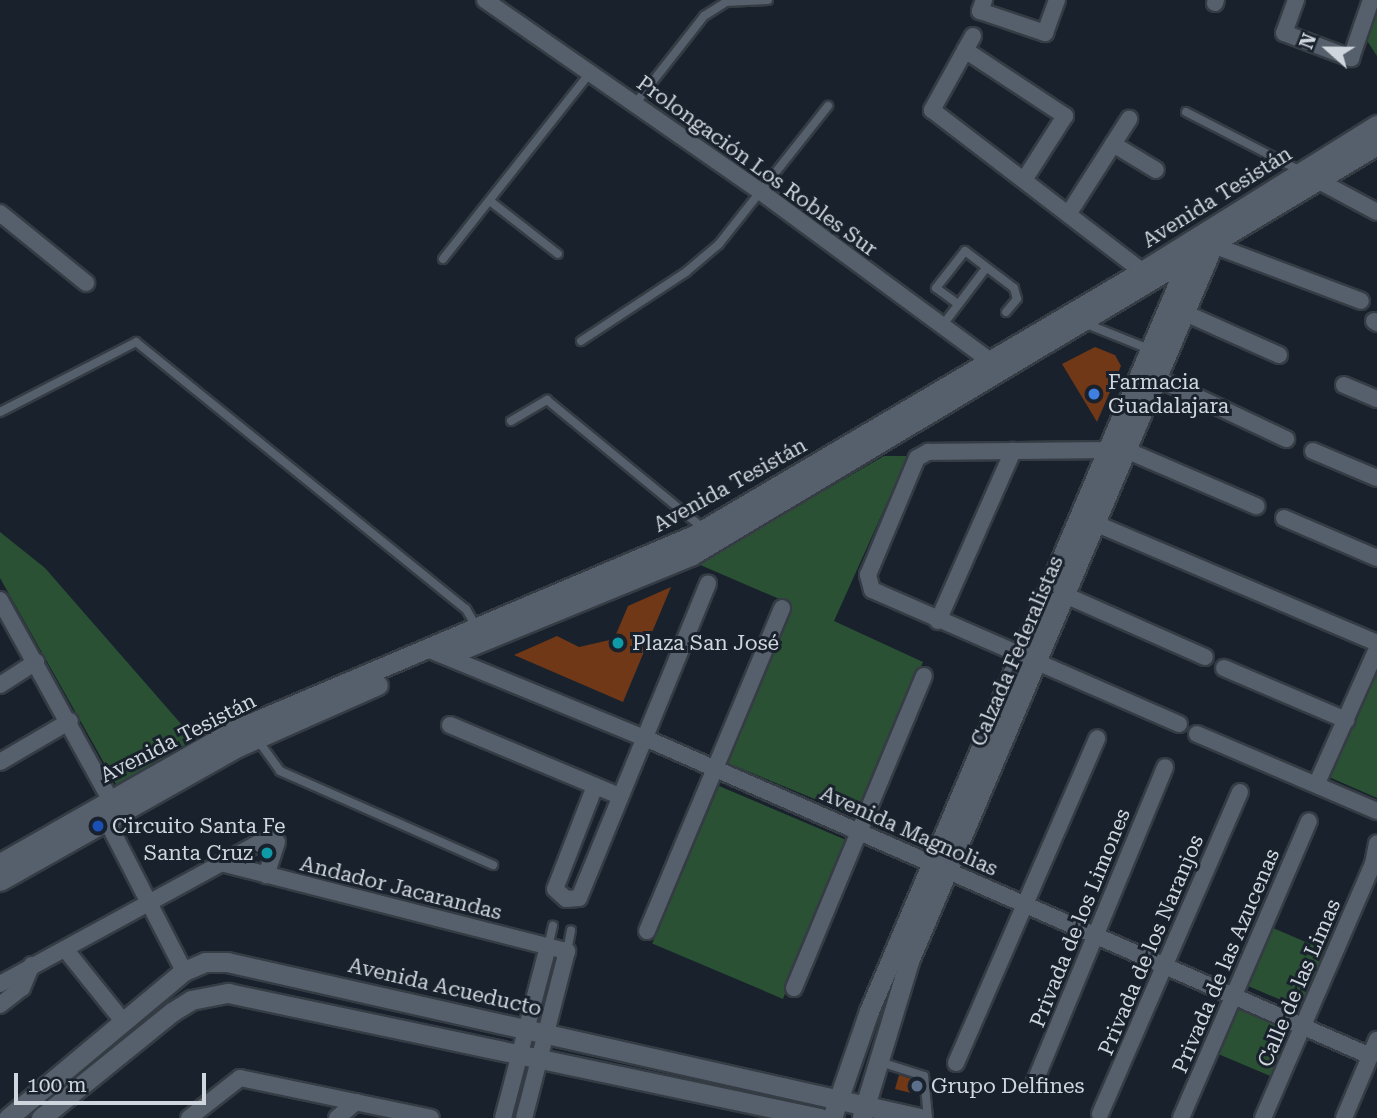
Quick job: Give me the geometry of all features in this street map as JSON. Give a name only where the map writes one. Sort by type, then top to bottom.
[{"type":"street","name":"Prolongación Los Robles Sur","points":[[485,0],[761,192],[996,365]]},
{"type":"street","points":[[982,6],[1045,33],[1057,0]]},
{"type":"street","points":[[1296,0],[1284,33],[1351,58],[1371,0]]},
{"type":"street","points":[[1024,180],[1065,116],[969,43],[932,110],[1142,271]]},
{"type":"street","points":[[1069,213],[1129,119]]},
{"type":"street","name":"Avenida Tesistán","points":[[2,856],[109,808],[253,731],[437,653],[692,555],[809,477],[996,365],[1142,271],[1206,240],[1309,176],[1377,125]]},
{"type":"street","points":[[1113,144],[1156,170]]},
{"type":"street","name":"Avenida Tesistán","points":[[1224,219],[1377,145]]},
{"type":"street","points":[[1309,176],[1377,212]]},
{"type":"street","points":[[0,213],[86,282]]},
{"type":"street","name":"Calzada Federalistas","points":[[1117,451],[1157,378],[1185,313],[1206,240],[1224,219]]},
{"type":"street","points":[[1206,240],[1361,300]]},
{"type":"street","name":"Avenida Tesistán","points":[[996,365],[1084,323],[1187,261],[1206,240]]},
{"type":"street","name":"Calzada Federalistas","points":[[832,1118],[841,1100],[858,1042],[902,958],[1117,451],[1151,350],[1187,261]]},
{"type":"street","points":[[1185,313],[1279,355]]},
{"type":"street","points":[[1157,378],[1286,439]]},
{"type":"street","points":[[1344,385],[1377,399]]},
{"type":"street","points":[[938,621],[1013,451]]},
{"type":"street","points":[[1179,724],[938,621],[867,584],[917,458],[928,452],[1117,451],[1256,506]]},
{"type":"street","points":[[1313,451],[1377,478]]},
{"type":"street","name":"Avenida Tesistán","points":[[437,653],[477,628],[705,529],[809,477]]},
{"type":"street","points":[[1284,519],[1377,558]]},
{"type":"street","points":[[1088,520],[1377,646],[1317,783]]},
{"type":"street","name":"Calzada Federalistas","points":[[1028,661],[1065,595],[1088,520]]},
{"type":"street","points":[[596,786],[555,889],[566,899],[579,898],[708,583]]},
{"type":"street","points":[[1065,595],[1205,657]]},
{"type":"street","points":[[0,601],[70,721],[149,905],[184,971]]},
{"type":"street","points":[[647,931],[782,608]]},
{"type":"street","name":"Avenida Magnolias","points":[[437,653],[645,738],[1370,1056]]},
{"type":"street","points":[[0,685],[36,662]]},
{"type":"street","points":[[1224,668],[1346,720]]},
{"type":"street","points":[[794,988],[924,676]]},
{"type":"street","points":[[0,762],[70,721]]},
{"type":"street","points":[[450,725],[620,796]]},
{"type":"street","points":[[1196,733],[1377,811]]},
{"type":"street","points":[[956,1063],[1097,738]]},
{"type":"street","name":"Privada de los Limones","points":[[1033,1086],[1165,766]]},
{"type":"street","name":"Privada de los Naranjos","points":[[1100,1114],[1240,792]]},
{"type":"street","name":"Avenida Tesistán","points":[[0,881],[109,808]]},
{"type":"street","name":"Privada de las Azucenas","points":[[1181,1118],[1309,821]]},
{"type":"street","points":[[0,984],[225,864],[271,836],[277,842],[266,875]]},
{"type":"street","name":"Calle de las Limas","points":[[1263,1118],[1375,862],[1377,843]]},
{"type":"street","name":"Andador Jacarandas","points":[[225,864],[567,951]]},
{"type":"street","points":[[524,1118],[530,1055],[527,1029],[548,947]]},
{"type":"street","points":[[65,949],[122,1020]]},
{"type":"street","points":[[503,1118],[530,1055],[547,1033],[567,951]]},
{"type":"street","name":"Calzada Federalistas","points":[[864,1112],[902,958]]},
{"type":"street","name":"Avenida Acueducto","points":[[8,1118],[122,1020],[184,971],[205,962],[227,962],[547,1033],[841,1100],[864,1112],[920,1118]]},
{"type":"street","points":[[0,1006],[22,988],[32,965]]},
{"type":"street","points":[[41,1118],[172,1012],[208,995],[265,998],[820,1118]]},
{"type":"street","points":[[1344,1118],[1377,1040]]},
{"type":"street","points":[[858,1042],[879,1055]]},
{"type":"street","points":[[189,1118],[240,1078],[431,1118]]},
{"type":"street","points":[[337,1118],[356,1102]]},
{"type":"lane","points":[[635,104],[704,16],[726,2],[768,0]]},
{"type":"lane","points":[[443,258],[590,73]]},
{"type":"lane","points":[[581,341],[686,272],[719,244],[828,106]]},
{"type":"lane","points":[[1186,112],[1309,176]]},
{"type":"lane","points":[[490,201],[558,254]]},
{"type":"lane","points":[[958,304],[936,288],[965,251],[1014,288],[1017,299],[1006,312]]},
{"type":"lane","points":[[942,326],[986,268]]},
{"type":"lane","points":[[1084,323],[1151,350]]},
{"type":"lane","points":[[0,412],[136,342],[466,609],[477,628]]},
{"type":"lane","points":[[512,421],[547,400],[705,529]]},
{"type":"lane","points":[[253,731],[280,771],[494,865]]},
{"type":"lane","points":[[548,947],[553,926]]},
{"type":"lane","points":[[567,951],[571,930]]},
{"type":"lane","points":[[879,1055],[924,1076],[928,1118]]},
{"type":"green space","points":[[1377,0],[1377,56],[1364,36]]},
{"type":"green space","points":[[884,456],[908,456],[834,621],[923,662],[858,817],[723,761],[791,604],[698,564]]},
{"type":"green space","points":[[0,532],[45,568],[196,741],[117,786],[0,578]]},
{"type":"green space","points":[[1377,667],[1377,798],[1329,777]]},
{"type":"green space","points":[[719,786],[850,841],[783,999],[652,943]]},
{"type":"green space","points":[[1268,926],[1327,951],[1302,1009],[1243,984]]},
{"type":"green space","points":[[1237,1000],[1298,1026],[1275,1078],[1215,1052]]},
{"type":"building","name":"Farmacia Guadalajara","points":[[1095,347],[1115,355],[1121,366],[1097,422],[1062,364]]},
{"type":"building","name":"Plaza San José","points":[[671,587],[623,702],[514,655],[557,636],[579,647],[614,639],[628,606]]},
{"type":"building","points":[[899,1075],[918,1081],[919,1095],[895,1089]]},
{"type":"place","name":"Farmacia Guadalajara","points":[[1094,394]]},
{"type":"place","name":"Plaza San José","points":[[618,643]]},
{"type":"place","name":"Circuito Santa Fe","points":[[98,826]]},
{"type":"place","name":"Santa Cruz","points":[[267,853]]},
{"type":"place","name":"Grupo Delfines","points":[[917,1086]]}]
